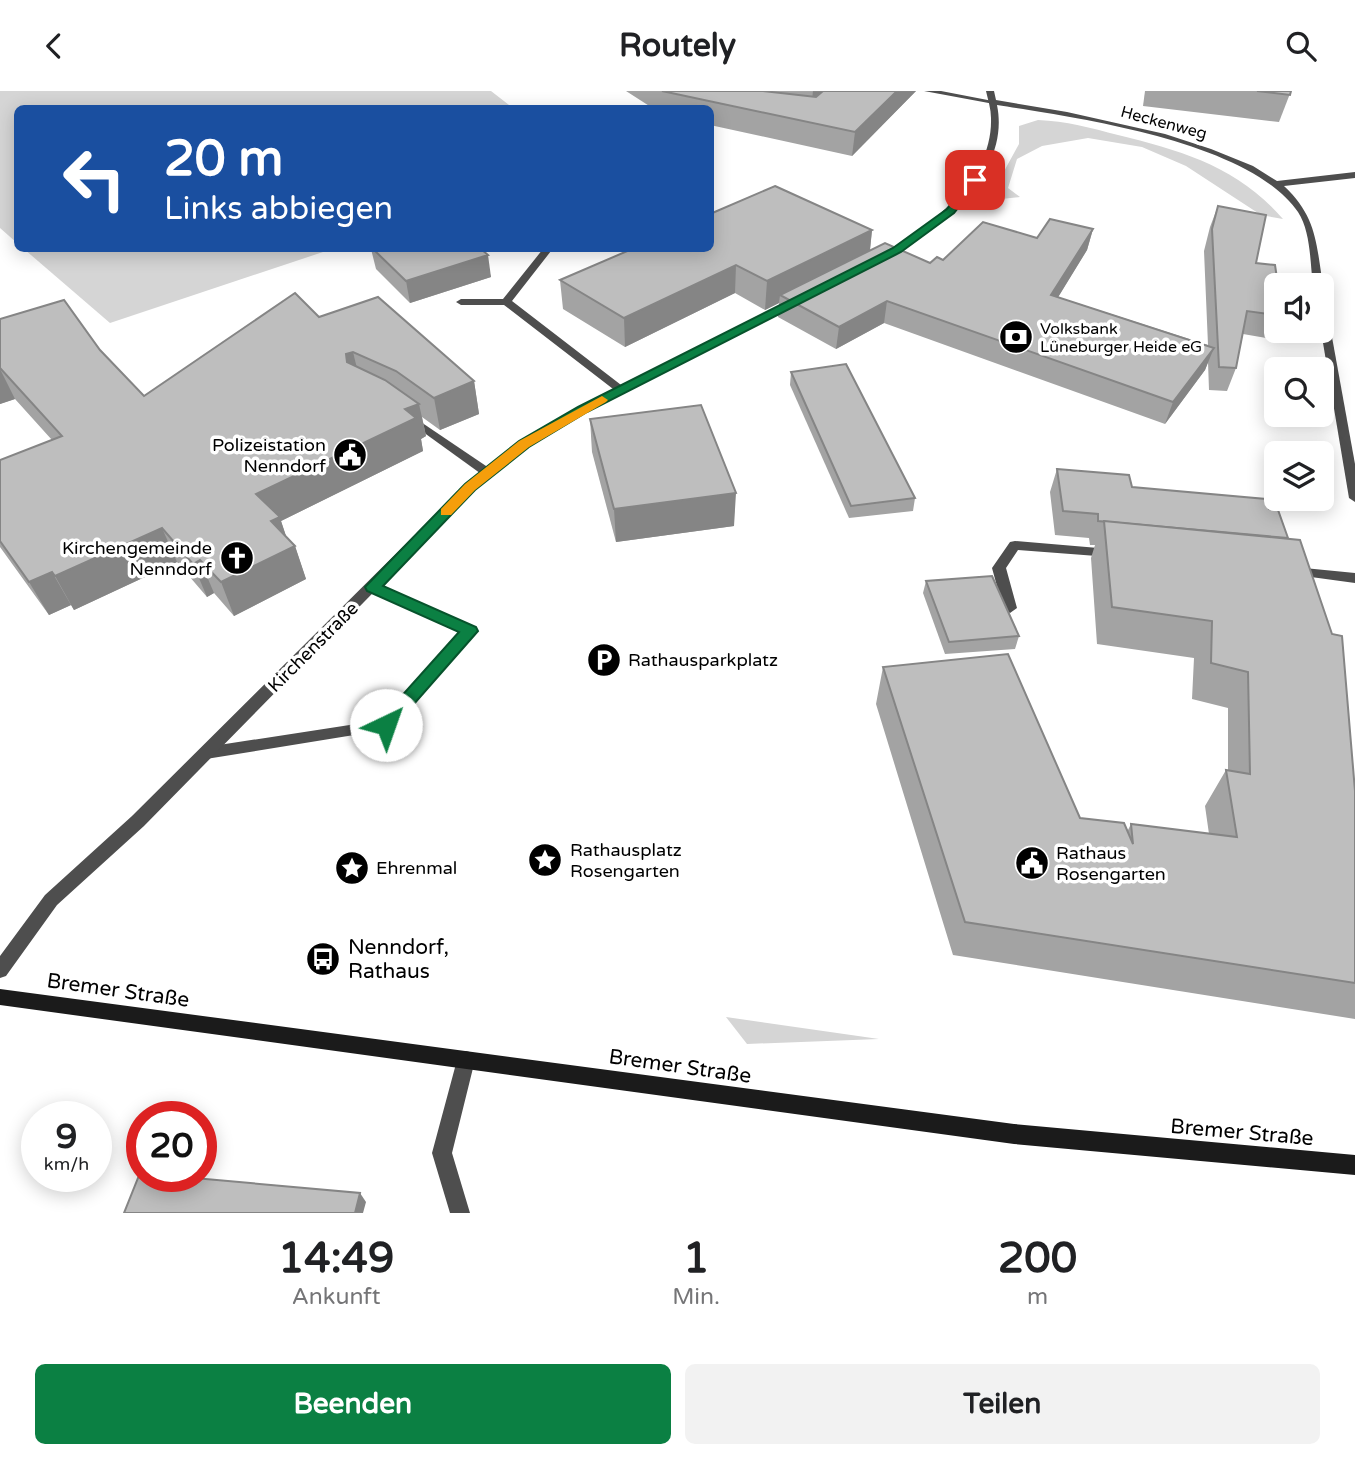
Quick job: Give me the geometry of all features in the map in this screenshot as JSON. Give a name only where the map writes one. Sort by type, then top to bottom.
[{"type":"main road","name":"Bremer Straße","points":[[0,997],[1014,1134],[1355,1165]]},
{"type":"street","name":"Heckenweg","points":[[928,91],[992,97],[1074,115],[1199,147],[1245,165],[1277,184],[1302,211],[1315,273]]},
{"type":"street","points":[[873,262],[897,250],[950,211],[975,180],[996,127],[992,97]]},
{"type":"street","points":[[1277,184],[1355,175]]},
{"type":"street","points":[[506,302],[545,252]]},
{"type":"street","name":"Kirchenstraße","points":[[0,970],[51,900],[138,821],[470,487],[524,444],[621,390],[813,293]]},
{"type":"street","points":[[461,302],[506,302],[621,390]]},
{"type":"street","points":[[1328,343],[1355,498]]},
{"type":"street","points":[[398,408],[488,473]]},
{"type":"street","points":[[1010,608],[999,568],[1015,545],[1118,554]]},
{"type":"street","points":[[1276,569],[1355,578]]},
{"type":"street","points":[[206,753],[386,725],[470,631],[373,587]]},
{"type":"street","points":[[460,1213],[442,1153],[466,1060]]},
{"type":"shaded area","points":[[0,91],[491,91],[509,105],[14,105],[14,240],[0,228]]},
{"type":"shaded area","points":[[1038,120],[1088,127],[1142,141],[1208,163],[1247,186],[1283,219],[1261,215],[1186,166],[1142,147],[1088,138],[1042,146],[1017,159],[1008,188],[1020,197],[1001,199],[996,186],[1019,144],[1019,126]]},
{"type":"shaded area","points":[[27,252],[323,252],[110,323]]},
{"type":"shaded area","points":[[726,1017],[879,1039],[747,1044]]},
{"type":"building","points":[[662,91],[763,91],[816,97],[823,91],[897,91],[855,132]]},
{"type":"building","points":[[1257,91],[1291,91],[1290,95]]},
{"type":"building","points":[[775,186],[872,230],[767,281],[736,265],[624,318],[560,280],[625,252],[714,252],[714,212]]},
{"type":"building","points":[[1218,206],[1266,215],[1256,263],[1275,265],[1276,273],[1264,273],[1264,313],[1247,311],[1236,368],[1219,367],[1212,229]]},
{"type":"building","points":[[1050,219],[1093,229],[1051,295],[1214,348],[1173,402],[887,301],[839,327],[780,295],[885,243],[930,263],[937,257],[943,260],[983,222],[1037,238]]},
{"type":"building","points":[[376,252],[484,252],[488,255],[406,281]]},
{"type":"building","points":[[295,293],[319,317],[378,297],[474,381],[434,398],[396,371],[353,352],[346,354],[347,362],[385,380],[419,404],[405,409],[416,418],[256,494],[280,517],[271,521],[295,546],[221,582],[200,560],[193,564],[162,528],[55,576],[52,572],[29,582],[0,541],[0,460],[62,436],[0,368],[0,319],[64,300],[100,350],[144,396]]},
{"type":"building","points":[[846,364],[915,498],[851,506],[791,372]]},
{"type":"building","points":[[701,405],[736,493],[614,509],[590,419]]},
{"type":"building","points":[[1057,469],[1129,475],[1132,487],[1264,499],[1264,511],[1278,511],[1288,538],[1098,521],[1098,514],[1063,511]]},
{"type":"building","points":[[1104,521],[1300,540],[1332,634],[1342,636],[1355,791],[1355,983],[965,922],[883,667],[1008,654],[1080,818],[1124,823],[1133,844],[1131,824],[1237,837],[1226,770],[1250,774],[1248,672],[1211,663],[1212,621],[1112,607]]},
{"type":"building","points":[[992,576],[1019,636],[949,642],[926,581]]},
{"type":"building","points":[[217,1180],[360,1193],[355,1213],[124,1213],[132,1192],[217,1192]]},
{"type":"slow traffic","points":[[446,512],[470,487],[524,444],[602,400]]},
{"type":"place","name":"Volksbank Lüneburger Heide eG","points":[[1016,337]]},
{"type":"place","name":"Polizeistation Nenndorf","points":[[350,455]]},
{"type":"place","name":"Kirchengemeinde Nenndorf","points":[[237,558]]},
{"type":"place","name":"Rathausparkplatz","points":[[604,660]]},
{"type":"place","name":"Rathausplatz Rosengarten","points":[[545,860]]},
{"type":"place","name":"Rathaus Rosengarten","points":[[1032,863]]},
{"type":"place","name":"Ehrenmal","points":[[352,868]]},
{"type":"place","name":"Nenndorf, Rathaus","points":[[323,959]]},
{"type":"route","points":[[386,725],[470,631],[373,587],[470,487],[524,444],[582,409],[897,250],[950,211],[975,180]]}]
